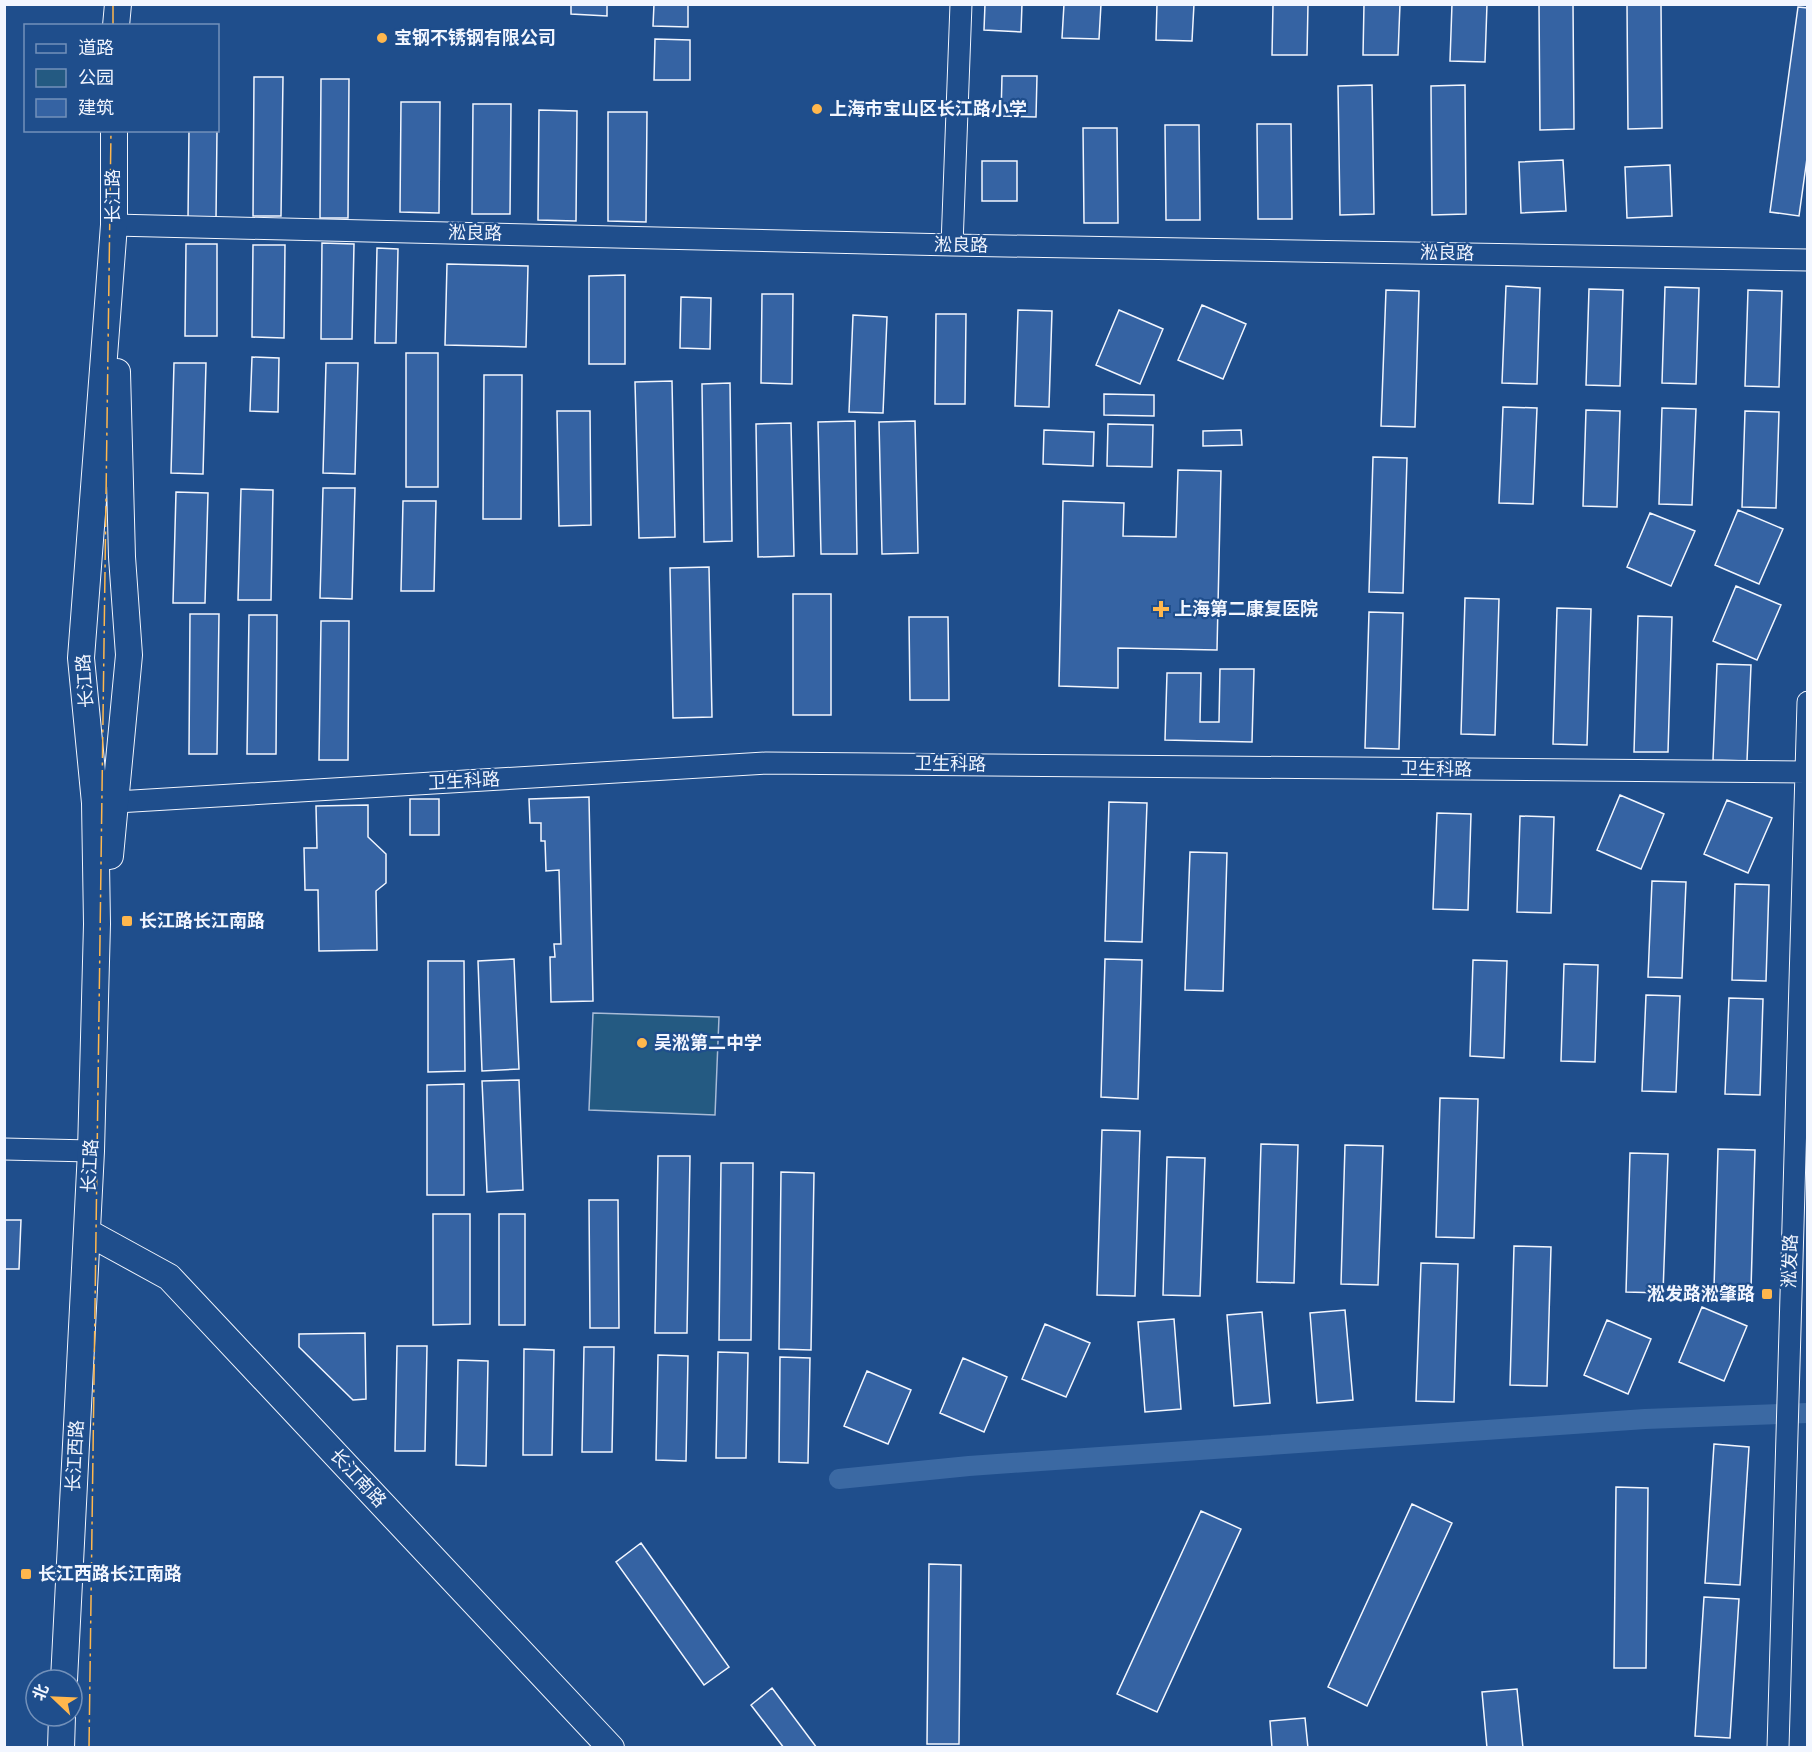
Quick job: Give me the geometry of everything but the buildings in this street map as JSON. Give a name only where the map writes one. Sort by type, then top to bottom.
[{"type":"main road","points":[[110,4],[111,24]]},
{"type":"main road","points":[[116,24],[118,4]]},
{"type":"main road","name":"长江路","points":[[87,1232],[97,924],[110,864],[105,803],[81,658],[114,225],[114,132]]},
{"type":"main road","points":[[105,803],[129,655],[122,557],[114,225]]},
{"type":"main road","name":"长江西路","points":[[65,1668],[87,1232]]},
{"type":"main road","name":"长江南路","points":[[87,1232],[169,1277],[611,1748]]},
{"type":"main road","points":[[61,1748],[62,1728]]},
{"type":"street","points":[[952,244],[961,4]]},
{"type":"street","name":"淞良路","points":[[114,225],[1808,260]]},
{"type":"street","name":"淞发路","points":[[1778,1748],[1808,702]]},
{"type":"street","name":"卫生科路","points":[[105,803],[766,763],[1806,772]]},
{"type":"street","points":[[4,1149],[91,1151]]},
{"type":"green space","points":[[593,1013],[719,1017],[715,1115],[589,1110]]},
{"type":"waterway","points":[[839,1479],[969,1466],[1645,1419],[1808,1413]]},
{"type":"power","points":[[113,4],[113,24]]},
{"type":"power","points":[[89,1748],[111,132]]},
{"type":"place","name":"宝钢不锈钢有限公司","points":[[382,38]]},
{"type":"place","name":"上海市宝山区长江路小学","points":[[817,109]]},
{"type":"place","name":"上海第二康复医院","points":[[1161,609]]},
{"type":"place","name":"长江路长江南路","points":[[127,921]]},
{"type":"place","name":"吴淞第二中学","points":[[642,1043]]},
{"type":"place","name":"淞发路淞肇路","points":[[1767,1294]]},
{"type":"place","name":"长江西路长江南路","points":[[26,1574]]}]
